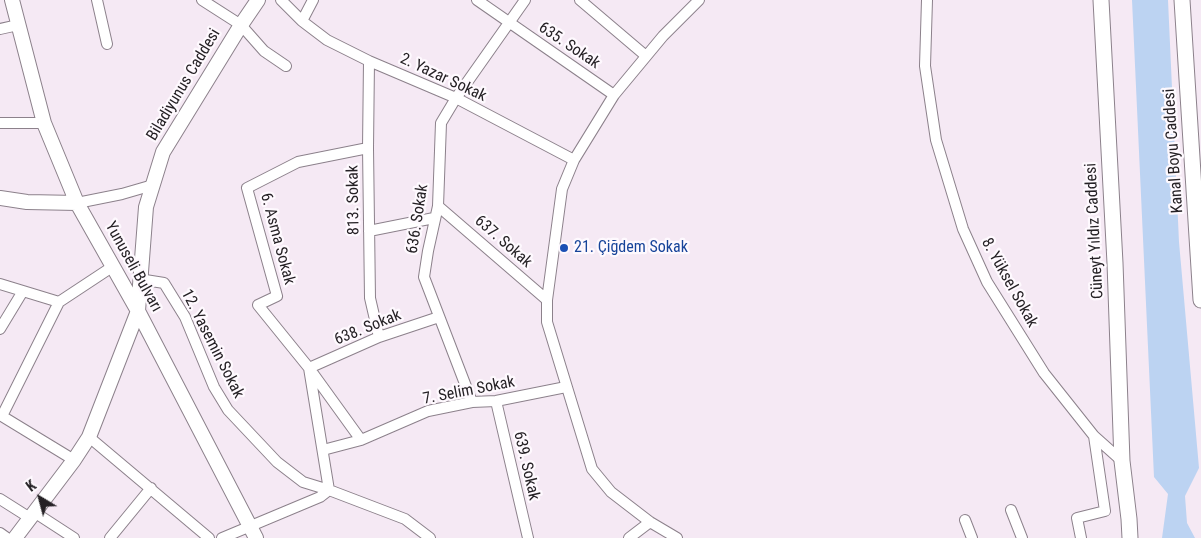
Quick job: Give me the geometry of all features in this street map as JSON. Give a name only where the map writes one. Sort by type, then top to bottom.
[{"type":"main road","name":"Biladiyunus Caddesi","points":[[138,311],[146,207],[163,152],[258,0]]},
{"type":"main road","name":"Cüneyt Yıldız Caddesi","points":[[1100,0],[1115,263],[1122,461],[1130,519],[1130,538]]},
{"type":"main road","name":"Kanal Boyu Caddesi","points":[[1182,0],[1201,300]]},
{"type":"main road","name":"Yunuseli Bulvarı","points":[[14,2],[18,25],[44,123],[76,203],[138,311],[253,532]]},
{"type":"main road","points":[[0,198],[26,202],[76,203]]},
{"type":"main road","points":[[15,538],[89,437],[138,311]]},
{"type":"street","points":[[96,0],[107,44]]},
{"type":"street","name":"Biladiyunus Caddesi","points":[[202,0],[241,25]]},
{"type":"street","name":"2. Yazar Sokak","points":[[281,0],[302,21],[327,40],[369,61],[456,98],[574,160]]},
{"type":"street","points":[[302,21],[313,0]]},
{"type":"street","name":"635. Sokak","points":[[477,0],[614,95]]},
{"type":"street","points":[[508,22],[525,0]]},
{"type":"street","points":[[580,0],[646,56]]},
{"type":"street","name":"8. Yüksel Sokak","points":[[927,0],[925,66],[936,140],[963,229],[987,282],[1044,373],[1094,436],[1122,461]]},
{"type":"street","points":[[677,538],[650,522],[610,492],[592,469],[547,322],[547,300],[562,189],[574,160],[614,95],[692,2]]},
{"type":"street","name":"636. Sokak","points":[[472,402],[424,278],[434,218],[438,206],[441,123],[508,22]]},
{"type":"street","points":[[0,29],[18,25]]},
{"type":"street","points":[[241,25],[264,51],[286,66]]},
{"type":"street","name":"813. Sokak","points":[[369,61],[370,298],[379,337]]},
{"type":"street","points":[[0,123],[44,123]]},
{"type":"street","name":"6. Asma Sokak","points":[[361,440],[309,368],[258,305],[278,296],[247,188],[298,162],[368,148]]},
{"type":"street","points":[[76,203],[122,194],[153,185]]},
{"type":"street","name":"637. Sokak","points":[[438,206],[547,300]]},
{"type":"street","points":[[369,231],[434,218]]},
{"type":"street","points":[[74,460],[1,416],[58,302],[112,267]]},
{"type":"street","name":"12. Yasemin Sokak","points":[[139,279],[164,283],[185,317],[214,387],[228,410],[284,467],[303,482],[330,490],[405,519],[430,538]]},
{"type":"street","points":[[0,284],[58,302]]},
{"type":"street","points":[[0,329],[23,291]]},
{"type":"street","name":"638. Sokak","points":[[309,368],[379,337],[440,317]]},
{"type":"street","points":[[222,538],[253,532],[330,490],[309,368]]},
{"type":"street","name":"7. Selim Sokak","points":[[323,450],[361,440],[428,411],[472,402],[496,401],[566,387]]},
{"type":"street","name":"639. Sokak","points":[[496,401],[528,538]]},
{"type":"street","points":[[1081,538],[1077,518],[1105,510],[1094,436]]},
{"type":"street","points":[[89,437],[209,538]]},
{"type":"street","points":[[110,538],[151,488]]},
{"type":"street","points":[[0,499],[74,538]]},
{"type":"street","points":[[1011,510],[1022,538]]},
{"type":"street","points":[[965,520],[972,538]]},
{"type":"street","points":[[629,538],[650,522]]},
{"type":"street","points":[[0,533],[7,538]]},
{"type":"water","points":[[1132,0],[1168,0],[1179,242],[1199,468],[1185,496],[1187,523],[1195,538],[1162,538],[1168,494],[1154,477]]},
{"type":"place","name":"21. Çiğdem Sokak","points":[[564,248]]}]
